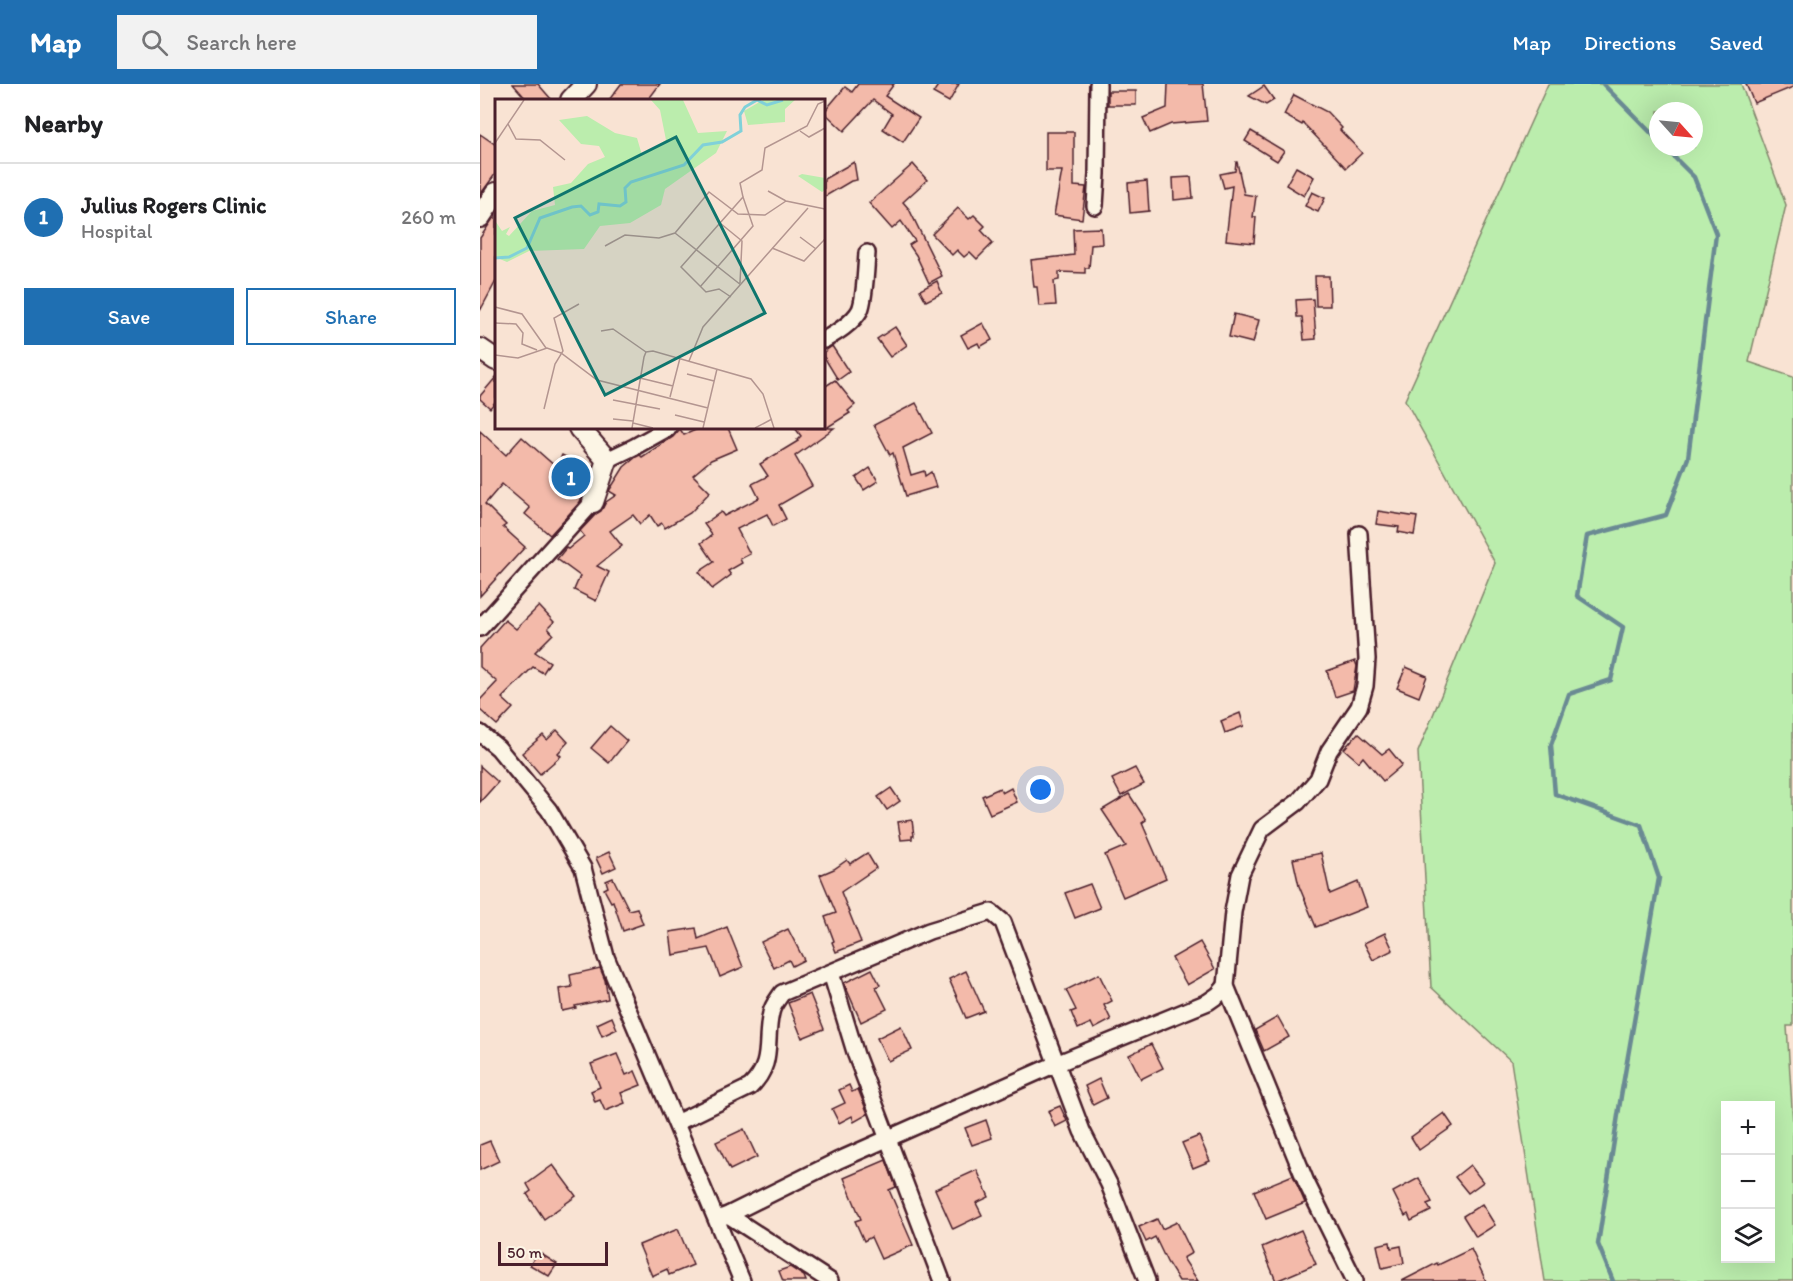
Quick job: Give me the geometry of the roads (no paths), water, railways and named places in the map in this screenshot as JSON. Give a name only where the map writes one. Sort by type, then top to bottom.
[{"type":"street","points":[[572,99],[586,84]]},
{"type":"street","points":[[1095,206],[1098,84]]},
{"type":"street","points":[[480,217],[495,194]]},
{"type":"street","points":[[825,338],[840,331],[860,309],[866,280],[867,253]]},
{"type":"street","points":[[480,349],[495,359]]},
{"type":"street","points":[[580,429],[607,460]]},
{"type":"street","points":[[480,628],[593,502],[607,460],[666,429]]},
{"type":"street","points":[[1355,1281],[1306,1182],[1226,986],[1233,912],[1240,875],[1262,829],[1298,802],[1318,779],[1329,751],[1359,706],[1365,686],[1367,659],[1359,534]]},
{"type":"street","points":[[480,733],[498,748],[549,810],[583,868],[606,957],[676,1123],[722,1217],[742,1281]]},
{"type":"street","points":[[676,1123],[750,1087],[759,1078],[768,1057],[771,1011],[782,993],[873,954],[991,912],[1003,922],[1082,1131],[1108,1184],[1147,1281]]},
{"type":"street","points":[[831,973],[856,1055],[942,1281]]},
{"type":"street","points":[[722,1217],[837,1161],[1056,1064],[1208,1002],[1226,986]]},
{"type":"street","points":[[722,1217],[830,1281]]},
{"type":"waterway","points":[[1603,84],[1649,131]]},
{"type":"waterway","points":[[1613,1281],[1598,1244],[1659,878],[1641,825],[1555,794],[1551,745],[1569,694],[1611,680],[1623,627],[1577,596],[1587,536],[1666,515],[1688,458],[1716,234],[1694,177],[1673,156]]},
{"type":"place","name":"Julius Rogers Clinic","points":[[571,477]]}]
